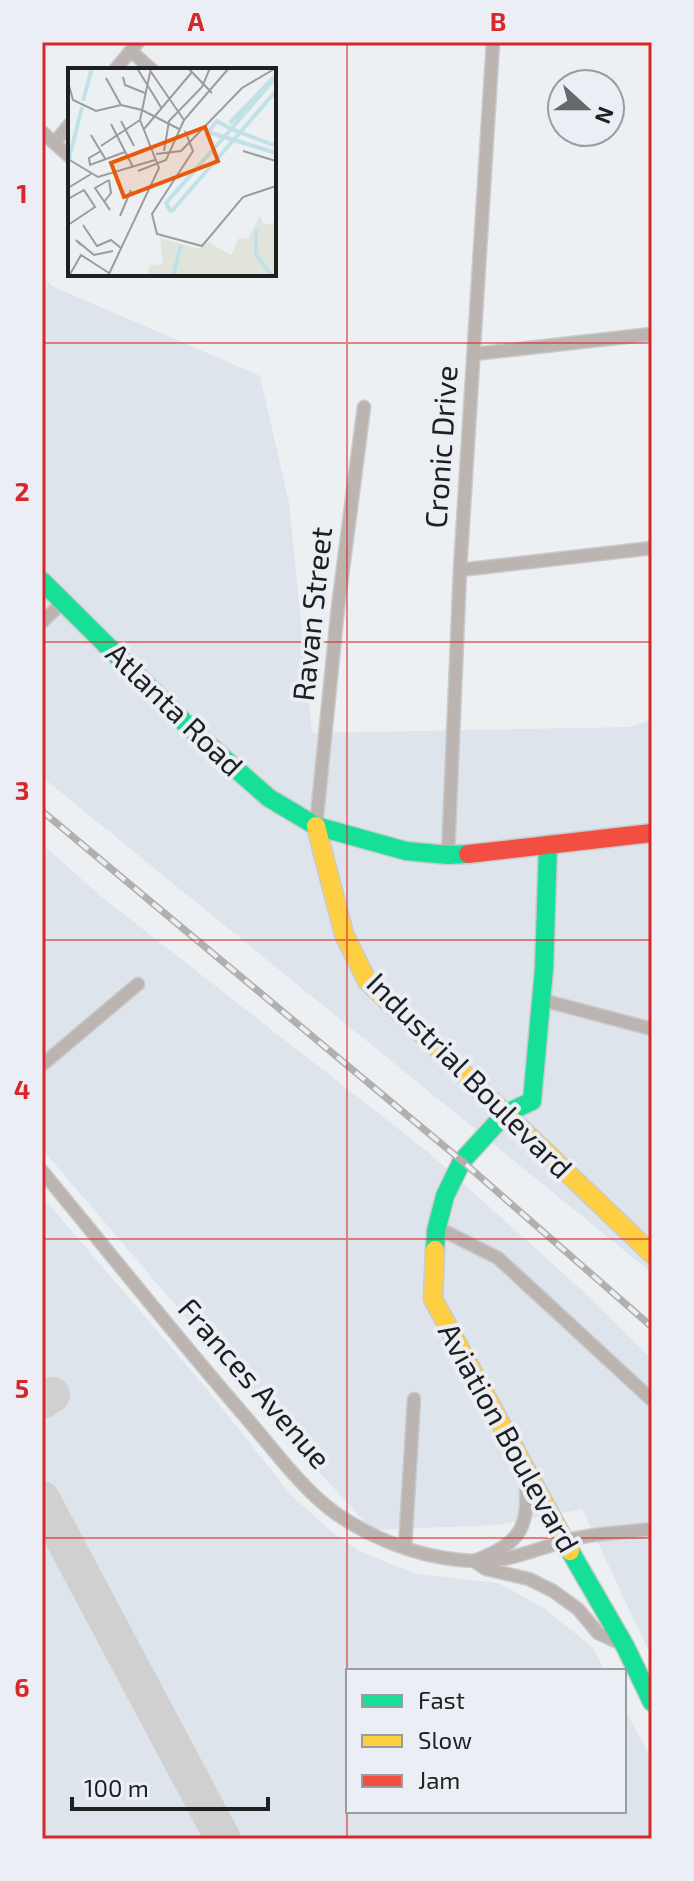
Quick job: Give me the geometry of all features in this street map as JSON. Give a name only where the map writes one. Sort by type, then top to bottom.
[{"type":"street","name":"Cronic Drive","points":[[448,855],[460,570],[493,42]]},
{"type":"street","points":[[117,68],[134,47],[150,68]]},
{"type":"street","points":[[55,142],[68,126]]},
{"type":"street","points":[[42,132],[68,155]]},
{"type":"street","points":[[474,354],[652,334]]},
{"type":"street","name":"Ravan Street","points":[[316,826],[338,607],[364,407]]},
{"type":"street","points":[[460,570],[652,548]]},
{"type":"street","name":"Atlanta Road","points":[[42,581],[196,734],[269,798],[316,826],[406,851],[448,855],[652,833]]},
{"type":"street","points":[[42,622],[63,602]]},
{"type":"street","name":"Industrial Boulevard","points":[[316,826],[344,934],[367,981],[652,1254]]},
{"type":"street","points":[[548,845],[542,1000],[652,1029]]},
{"type":"street","points":[[42,1065],[138,984]]},
{"type":"street","name":"Aviation Boulevard","points":[[542,1000],[532,1101],[505,1114],[462,1161],[445,1196],[436,1231],[433,1299],[524,1469],[625,1646],[652,1702]]},
{"type":"street","name":"Frances Avenue","points":[[42,1171],[306,1487],[338,1514],[379,1539],[424,1554],[474,1561],[515,1558],[564,1541],[652,1529]]},
{"type":"street","points":[[436,1231],[460,1238],[498,1258],[652,1400]]},
{"type":"street","points":[[405,1548],[414,1399]]},
{"type":"street","points":[[474,1561],[509,1545],[520,1534],[527,1515],[524,1469]]},
{"type":"street","name":"Frances Avenue","points":[[474,1561],[486,1569],[529,1579],[553,1591],[578,1609],[598,1633],[625,1646]]},
{"type":"shaded area","points":[[42,276],[52,286],[260,376],[289,503],[312,733],[629,727],[652,720],[652,1273],[42,777]]},
{"type":"shaded area","points":[[42,844],[103,898],[428,1152],[584,1292],[652,1359],[652,1658],[582,1509],[498,1525],[372,1530],[307,1459],[42,1149]]},
{"type":"shaded area","points":[[42,1196],[205,1387],[292,1496],[332,1532],[359,1551],[416,1574],[498,1583],[544,1608],[592,1647],[604,1669],[346,1669],[346,1813],[626,1813],[626,1711],[652,1760],[652,1839],[42,1839]]},
{"type":"taxiway","points":[[42,1401],[52,1395]]},
{"type":"taxiway","points":[[42,1499],[223,1839]]},
{"type":"railway","points":[[42,811],[462,1161],[652,1327]]},
{"type":"traffic: fast","points":[[42,581],[196,734],[269,798],[316,826],[406,851],[468,854]]},
{"type":"traffic: fast","points":[[435,1250],[436,1231],[445,1196],[462,1161],[505,1114],[532,1101],[544,969],[548,845]]},
{"type":"traffic: fast","points":[[570,1551],[625,1646],[652,1702]]},
{"type":"traffic: slow","points":[[316,826],[344,934],[367,981],[652,1254]]},
{"type":"traffic: slow","points":[[435,1250],[433,1299],[570,1551]]},
{"type":"traffic: jam","points":[[468,854],[652,833]]}]
